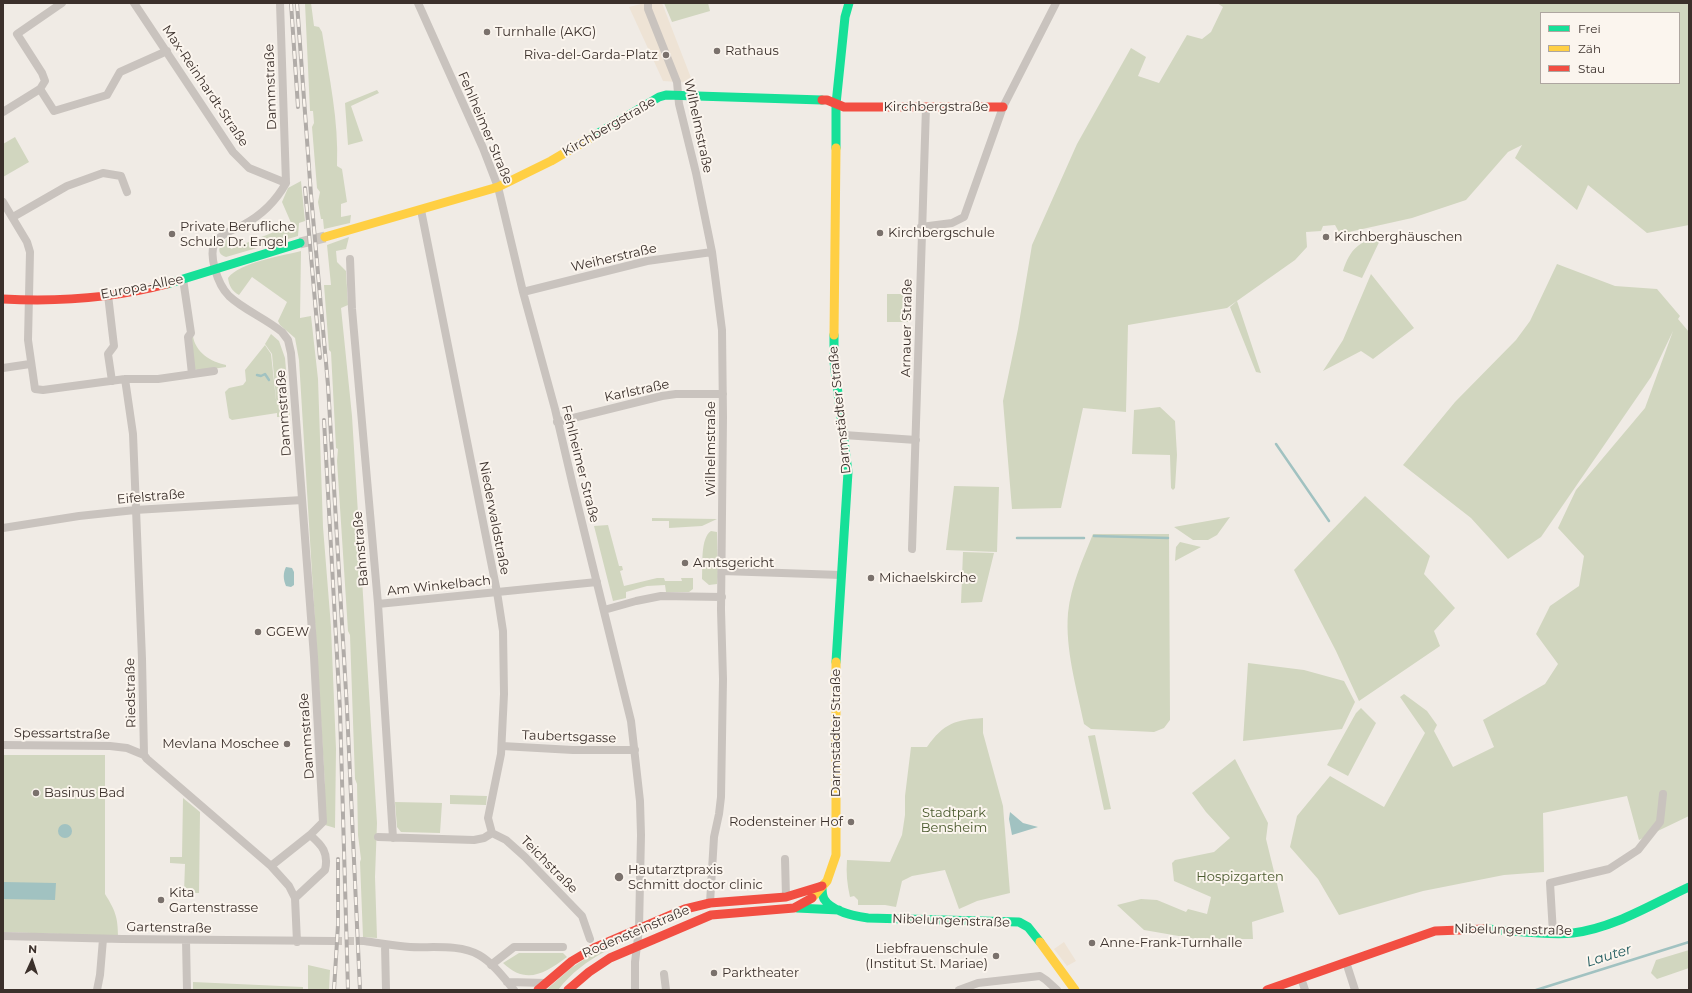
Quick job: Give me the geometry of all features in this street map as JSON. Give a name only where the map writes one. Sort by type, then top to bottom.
[{"type":"main road","name":"Darmstädter Straße","points":[[822,886],[833,866],[836,855],[835,683],[848,472],[834,362],[836,104],[845,17],[848,3]]},
{"type":"main road","name":"Kirchbergstraße","points":[[325,237],[498,187],[551,161],[659,97],[678,95],[827,100],[844,107],[1002,107]]},
{"type":"main road","name":"Europa-Allee","points":[[3,299],[65,300],[108,295],[160,286],[300,243]]},
{"type":"main road","name":"Rodensteinstraße","points":[[538,990],[572,961],[594,948],[685,910],[710,903],[786,897],[822,886]]},
{"type":"main road","name":"Rodensteinstraße","points":[[568,990],[599,964],[711,915],[794,908],[815,897],[822,886]]},
{"type":"main road","points":[[822,886],[844,911]]},
{"type":"main road","name":"Nibelungenstraße","points":[[1267,990],[1435,931],[1455,928],[1573,933],[1627,916],[1689,887]]},
{"type":"main road","name":"Nibelungenstraße","points":[[794,908],[844,911],[853,915],[868,918],[1019,922],[1028,927],[1040,941],[1075,990]]},
{"type":"street","points":[[3,112],[40,89],[45,82],[42,73],[17,34],[62,3]]},
{"type":"street","name":"Max-Reinhardt-Straße","points":[[134,3],[233,152],[249,168],[286,183]]},
{"type":"street","name":"Dammstraße","points":[[271,866],[310,835],[323,822],[314,662],[291,353],[288,340],[273,324],[230,297],[218,282],[214,269],[213,246],[221,236],[251,221],[266,209],[278,198],[286,183],[280,3]]},
{"type":"street","name":"Fehlheimer Straße","points":[[418,3],[483,148],[498,187],[523,292],[558,422],[632,721],[640,801],[641,835],[635,990]]},
{"type":"street","name":"Wilhelmstraße","points":[[648,3],[648,9],[677,82],[678,95],[712,252],[722,330],[723,679],[721,797],[714,837],[710,903]]},
{"type":"street","points":[[921,227],[952,223],[964,216],[1002,107],[1056,3]]},
{"type":"street","points":[[40,89],[54,111],[107,94],[120,72],[167,51]]},
{"type":"street","name":"Arnauer Straße","points":[[912,549],[926,107]]},
{"type":"street","points":[[13,217],[67,186],[103,173],[121,176],[127,192]]},
{"type":"street","points":[[3,202],[27,242],[30,252],[28,340],[30,364],[35,389],[44,390],[125,379],[158,379],[214,372]]},
{"type":"street","name":"Niederwaldstraße","points":[[421,210],[497,592],[503,632],[504,665],[502,746],[488,818],[492,833]]},
{"type":"street","name":"Weiherstraße","points":[[523,292],[647,261],[712,252]]},
{"type":"street","name":"Bahnstraße","points":[[350,259],[352,309],[378,604],[393,838]]},
{"type":"street","points":[[183,279],[191,333],[188,337],[192,374]]},
{"type":"street","points":[[108,295],[114,346],[108,354],[112,381]]},
{"type":"street","points":[[3,368],[30,364]]},
{"type":"street","name":"Riedstraße","points":[[125,379],[133,434],[135,510],[142,644],[144,755]]},
{"type":"street","name":"Karlstraße","points":[[558,422],[662,396],[676,394],[723,394]]},
{"type":"street","points":[[844,435],[916,440]]},
{"type":"street","name":"Eifelstraße","points":[[3,528],[79,516],[135,510],[302,500]]},
{"type":"street","points":[[722,571],[841,575]]},
{"type":"street","name":"Am Winkelbach","points":[[378,604],[598,582]]},
{"type":"street","points":[[604,610],[661,596],[722,597]]},
{"type":"street","name":"Spessartstraße","points":[[3,745],[110,746],[127,748],[144,755]]},
{"type":"street","name":"Taubertsgasse","points":[[502,746],[573,750],[635,750]]},
{"type":"street","points":[[144,755],[271,866],[289,886],[295,898],[297,942]]},
{"type":"street","points":[[1553,933],[1550,883],[1609,869],[1638,850],[1660,822],[1663,794]]},
{"type":"street","points":[[378,837],[474,840],[484,838],[492,833]]},
{"type":"street","name":"Teichstraße","points":[[492,833],[506,840],[525,857],[582,916],[590,939]]},
{"type":"street","points":[[295,898],[325,870],[327,864],[322,845],[310,835]]},
{"type":"street","points":[[785,859],[786,897]]},
{"type":"street","name":"Gartenstraße","points":[[3,936],[297,942],[334,941]]},
{"type":"street","points":[[97,990],[100,975],[102,939]]},
{"type":"street","points":[[186,940],[188,990]]},
{"type":"street","points":[[364,942],[466,950],[478,955],[491,965],[514,990]]},
{"type":"street","points":[[384,944],[386,990]]},
{"type":"street","points":[[491,965],[514,947],[563,948]]},
{"type":"street","points":[[1346,962],[1355,990]]},
{"type":"street","points":[[664,974],[666,990]]},
{"type":"street","points":[[959,990],[978,983],[1040,976],[1058,990]]},
{"type":"street","points":[[1301,978],[1305,990]]},
{"type":"street","points":[[507,982],[546,983]]},
{"type":"green space","points":[[305,3],[311,3],[314,26],[319,27],[322,32],[335,115],[337,166],[342,169],[347,202],[341,204],[341,217],[351,215],[350,223],[324,229],[318,202],[320,192],[317,188],[312,127],[314,123],[313,111],[310,111]]},
{"type":"green space","points":[[664,3],[708,3],[710,11],[672,22]]},
{"type":"green space","points":[[1217,3],[1689,3],[1689,225],[1647,233],[1588,185],[1577,210],[1515,158],[1522,145],[1508,152],[1466,200],[1412,218],[1340,234],[1335,225],[1323,226],[1321,231],[1306,232],[1307,247],[1295,260],[1227,308],[1128,325],[1126,412],[1083,408],[1061,508],[1012,509],[1003,401],[1018,329],[1032,245],[1077,144],[1131,48],[1146,57],[1138,76],[1159,83],[1187,35],[1202,39],[1211,32],[1223,7]]},
{"type":"green space","points":[[377,90],[379,93],[351,106],[363,141],[348,145],[345,103]]},
{"type":"green space","points":[[15,137],[29,162],[3,177],[3,144]]},
{"type":"green space","points":[[301,181],[305,221],[299,223],[298,236],[226,257],[219,252],[220,246],[227,239],[231,249],[292,225],[282,202],[288,188]]},
{"type":"green space","points":[[1382,236],[1362,278],[1343,271],[1349,257],[1356,247],[1367,240]]},
{"type":"green space","points":[[349,237],[346,249],[336,251],[337,262],[346,271],[348,305],[341,308],[352,416],[377,823],[375,877],[377,938],[363,937],[361,859],[358,835],[357,784],[355,779],[350,635],[348,631],[331,352],[329,350],[324,285],[331,285],[327,245]]},
{"type":"green space","points":[[301,251],[300,318],[311,316],[318,379],[323,527],[331,627],[336,749],[335,828],[325,825],[325,786],[299,360],[295,338],[280,325],[278,321],[287,302],[252,277],[239,295],[231,288],[228,278],[234,272],[251,264]]},
{"type":"green space","points":[[1557,264],[1615,286],[1657,289],[1680,316],[1678,319],[1689,332],[1689,816],[1639,840],[1627,796],[1543,813],[1544,872],[1504,875],[1423,891],[1339,915],[1318,879],[1290,847],[1297,816],[1330,776],[1384,807],[1425,733],[1400,697],[1404,694],[1427,711],[1437,725],[1434,731],[1453,767],[1494,747],[1483,720],[1545,684],[1558,664],[1536,634],[1550,606],[1579,586],[1584,556],[1558,528],[1576,490],[1645,408],[1673,331],[1651,377],[1541,537],[1508,559],[1471,518],[1403,465],[1455,402],[1516,340],[1530,321]]},
{"type":"green space","points":[[1371,274],[1414,328],[1373,359],[1361,351],[1323,371],[1343,340]]},
{"type":"green space","points":[[887,294],[908,294],[908,322],[887,322]]},
{"type":"green space","points":[[1237,301],[1261,373],[1256,372],[1230,307]]},
{"type":"green space","points":[[271,334],[279,341],[285,358],[290,417],[277,417],[277,413],[232,420],[229,418],[225,392],[229,388],[243,385],[246,381],[245,370],[265,345],[271,354],[277,409],[272,354],[265,344]]},
{"type":"green space","points":[[193,336],[194,342],[200,351],[209,359],[226,365],[226,367],[198,371],[194,368],[190,339]]},
{"type":"green space","points":[[1160,407],[1175,421],[1177,455],[1175,488],[1173,490],[1171,488],[1170,455],[1132,454],[1134,410]]},
{"type":"green space","points":[[954,486],[999,487],[997,552],[946,550]]},
{"type":"green space","points":[[1365,496],[1430,556],[1424,574],[1455,608],[1434,631],[1440,646],[1359,701],[1336,651],[1294,570]]},
{"type":"green space","points":[[1230,517],[1217,535],[1208,540],[1193,540],[1174,527]]},
{"type":"green space","points":[[652,518],[717,519],[702,526],[669,528],[669,521],[652,521]]},
{"type":"green space","points":[[608,525],[619,566],[622,566],[623,570],[620,571],[624,586],[657,578],[664,578],[665,581],[682,581],[681,578],[693,578],[693,589],[689,592],[666,592],[665,585],[647,586],[626,592],[626,598],[613,601],[594,526]]},
{"type":"green space","points":[[711,531],[717,532],[718,577],[717,584],[709,585],[702,579],[702,560],[705,540]]},
{"type":"green space","points":[[1093,534],[1169,534],[1170,720],[1164,728],[1154,732],[1091,729],[1084,724],[1070,655],[1068,641],[1068,613],[1072,592],[1081,563]]},
{"type":"green space","points":[[1180,542],[1201,547],[1175,561],[1176,547]]},
{"type":"green space","points":[[963,552],[994,553],[982,602],[961,603]]},
{"type":"green space","points":[[1248,663],[1304,670],[1344,681],[1355,702],[1342,729],[1243,741]]},
{"type":"green space","points":[[1361,708],[1376,723],[1348,776],[1327,765],[1356,713]]},
{"type":"green space","name":"Stadtpark Bensheim","points":[[983,718],[983,733],[1003,806],[1010,893],[977,901],[959,909],[945,870],[912,876],[902,881],[896,907],[885,905],[858,905],[858,900],[854,896],[850,897],[847,878],[847,860],[890,862],[902,835],[911,747],[927,747],[939,733],[951,724],[965,720]]},
{"type":"green space","points":[[1095,735],[1111,809],[1104,810],[1088,736]]},
{"type":"green space","points":[[3,755],[105,755],[105,894],[115,914],[118,936],[3,932]]},
{"type":"green space","name":"Hospizgarten","points":[[1235,759],[1268,823],[1266,839],[1284,912],[1252,922],[1253,939],[1196,939],[1144,930],[1117,905],[1141,899],[1157,900],[1186,912],[1188,909],[1207,914],[1211,897],[1174,881],[1172,863],[1175,860],[1214,852],[1230,838],[1206,812],[1192,793]]},
{"type":"green space","points":[[450,795],[487,796],[486,805],[450,804]]},
{"type":"green space","points":[[183,798],[200,812],[199,893],[184,893],[185,864],[170,863],[170,857],[182,857]]},
{"type":"green space","points":[[395,802],[442,803],[440,833],[401,832],[397,827]]},
{"type":"green space","points":[[602,948],[606,951],[580,968],[568,978],[558,990],[546,990],[571,968]]},
{"type":"green space","points":[[1689,950],[1689,968],[1657,979],[1651,973],[1656,960]]},
{"type":"green space","points":[[519,953],[563,953],[567,957],[543,972],[535,975],[527,975],[519,974],[511,970],[503,963]]},
{"type":"green space","points":[[308,965],[330,970],[329,990],[308,990]]},
{"type":"green space","points":[[193,982],[303,987],[303,990],[193,990]]},
{"type":"shaded area","name":"Riva-del-Garda-Platz","points":[[645,3],[662,3],[693,83],[663,81],[629,7]]},
{"type":"shaded area","points":[[1064,942],[1076,961],[1067,966],[1054,949]]},
{"type":"water","points":[[286,567],[292,568],[294,572],[294,585],[291,587],[286,586],[284,581]]},
{"type":"water","points":[[1010,812],[1023,823],[1038,827],[1012,835],[1009,819]]},
{"type":"water","points":[[62,824],[68,824],[72,828],[72,834],[68,838],[62,838],[58,834],[58,828]]},
{"type":"water","points":[[3,882],[56,883],[55,900],[3,899]]},
{"type":"waterway","points":[[257,375],[261,376],[265,374],[269,380]]},
{"type":"waterway","points":[[1276,444],[1329,521]]},
{"type":"waterway","points":[[1094,536],[1168,538]]},
{"type":"waterway","points":[[1017,538],[1084,538]]},
{"type":"waterway","name":"Lauter","points":[[1536,990],[1689,942]]},
{"type":"tunnel","points":[[300,243],[325,237]]},
{"type":"tunnel","points":[[334,941],[364,941]]},
{"type":"railway","points":[[291,3],[298,107]]},
{"type":"railway","points":[[297,3],[311,195],[328,385],[347,709],[360,990]]},
{"type":"railway","points":[[305,188],[320,358]]},
{"type":"railway","points":[[324,420],[340,710],[348,990]]},
{"type":"railway","points":[[334,990],[338,925],[338,859]]},
{"type":"traffic: fast","points":[[836,148],[836,104],[845,17],[849,3]]},
{"type":"traffic: fast","points":[[590,138],[659,97],[666,95],[822,100]]},
{"type":"traffic: fast","points":[[167,284],[300,243]]},
{"type":"traffic: fast","points":[[834,335],[834,362],[848,472],[836,662]]},
{"type":"traffic: fast","points":[[822,886],[824,899],[832,907],[850,915],[868,918],[1019,922],[1028,927],[1040,942]]},
{"type":"traffic: fast","points":[[1485,929],[1552,934],[1573,933],[1588,930],[1618,921],[1689,887]]},
{"type":"traffic: fast","points":[[797,908],[839,910]]},
{"type":"traffic: slow","points":[[325,237],[498,187],[551,161],[590,138]]},
{"type":"traffic: slow","points":[[834,335],[836,148]]},
{"type":"traffic: slow","points":[[812,898],[827,881],[836,855],[836,662]]},
{"type":"traffic: slow","points":[[1040,942],[1075,990]]},
{"type":"traffic: jam","points":[[822,100],[827,100],[844,107],[1003,107]]},
{"type":"traffic: jam","points":[[3,299],[44,300],[86,298],[127,293],[167,284]]},
{"type":"traffic: jam","points":[[538,990],[572,961],[594,948],[685,909],[710,903],[786,897],[822,886]]},
{"type":"traffic: jam","points":[[568,990],[589,972],[610,958],[711,915],[794,908],[812,898]]},
{"type":"traffic: jam","points":[[1267,990],[1435,931],[1485,929]]},
{"type":"place","name":"Turnhalle (AKG)","points":[[487,32]]},
{"type":"place","name":"Rathaus","points":[[717,51]]},
{"type":"place","name":"Riva-del-Garda-Platz","points":[[666,55]]},
{"type":"place","name":"Kirchbergschule","points":[[880,233]]},
{"type":"place","name":"Private Berufliche Schule Dr. Engel","points":[[172,234]]},
{"type":"place","name":"Kirchberghäuschen","points":[[1326,237]]},
{"type":"place","name":"Amtsgericht","points":[[685,563]]},
{"type":"place","name":"Michaelskirche","points":[[871,578]]},
{"type":"place","name":"GGEW","points":[[258,632]]},
{"type":"place","name":"Mevlana Moschee","points":[[287,744]]},
{"type":"place","name":"Basinus Bad","points":[[36,793]]},
{"type":"place","name":"Rodensteiner Hof","points":[[851,822]]},
{"type":"place","name":"Hautarztpraxis Schmitt doctor clinic","points":[[619,877]]},
{"type":"place","name":"Kita Gartenstrasse","points":[[161,900]]},
{"type":"place","name":"Anne-Frank-Turnhalle","points":[[1092,943]]},
{"type":"place","name":"Liebfrauenschule (Institut St. Mariae)","points":[[996,956]]},
{"type":"place","name":"Parktheater","points":[[714,973]]}]
